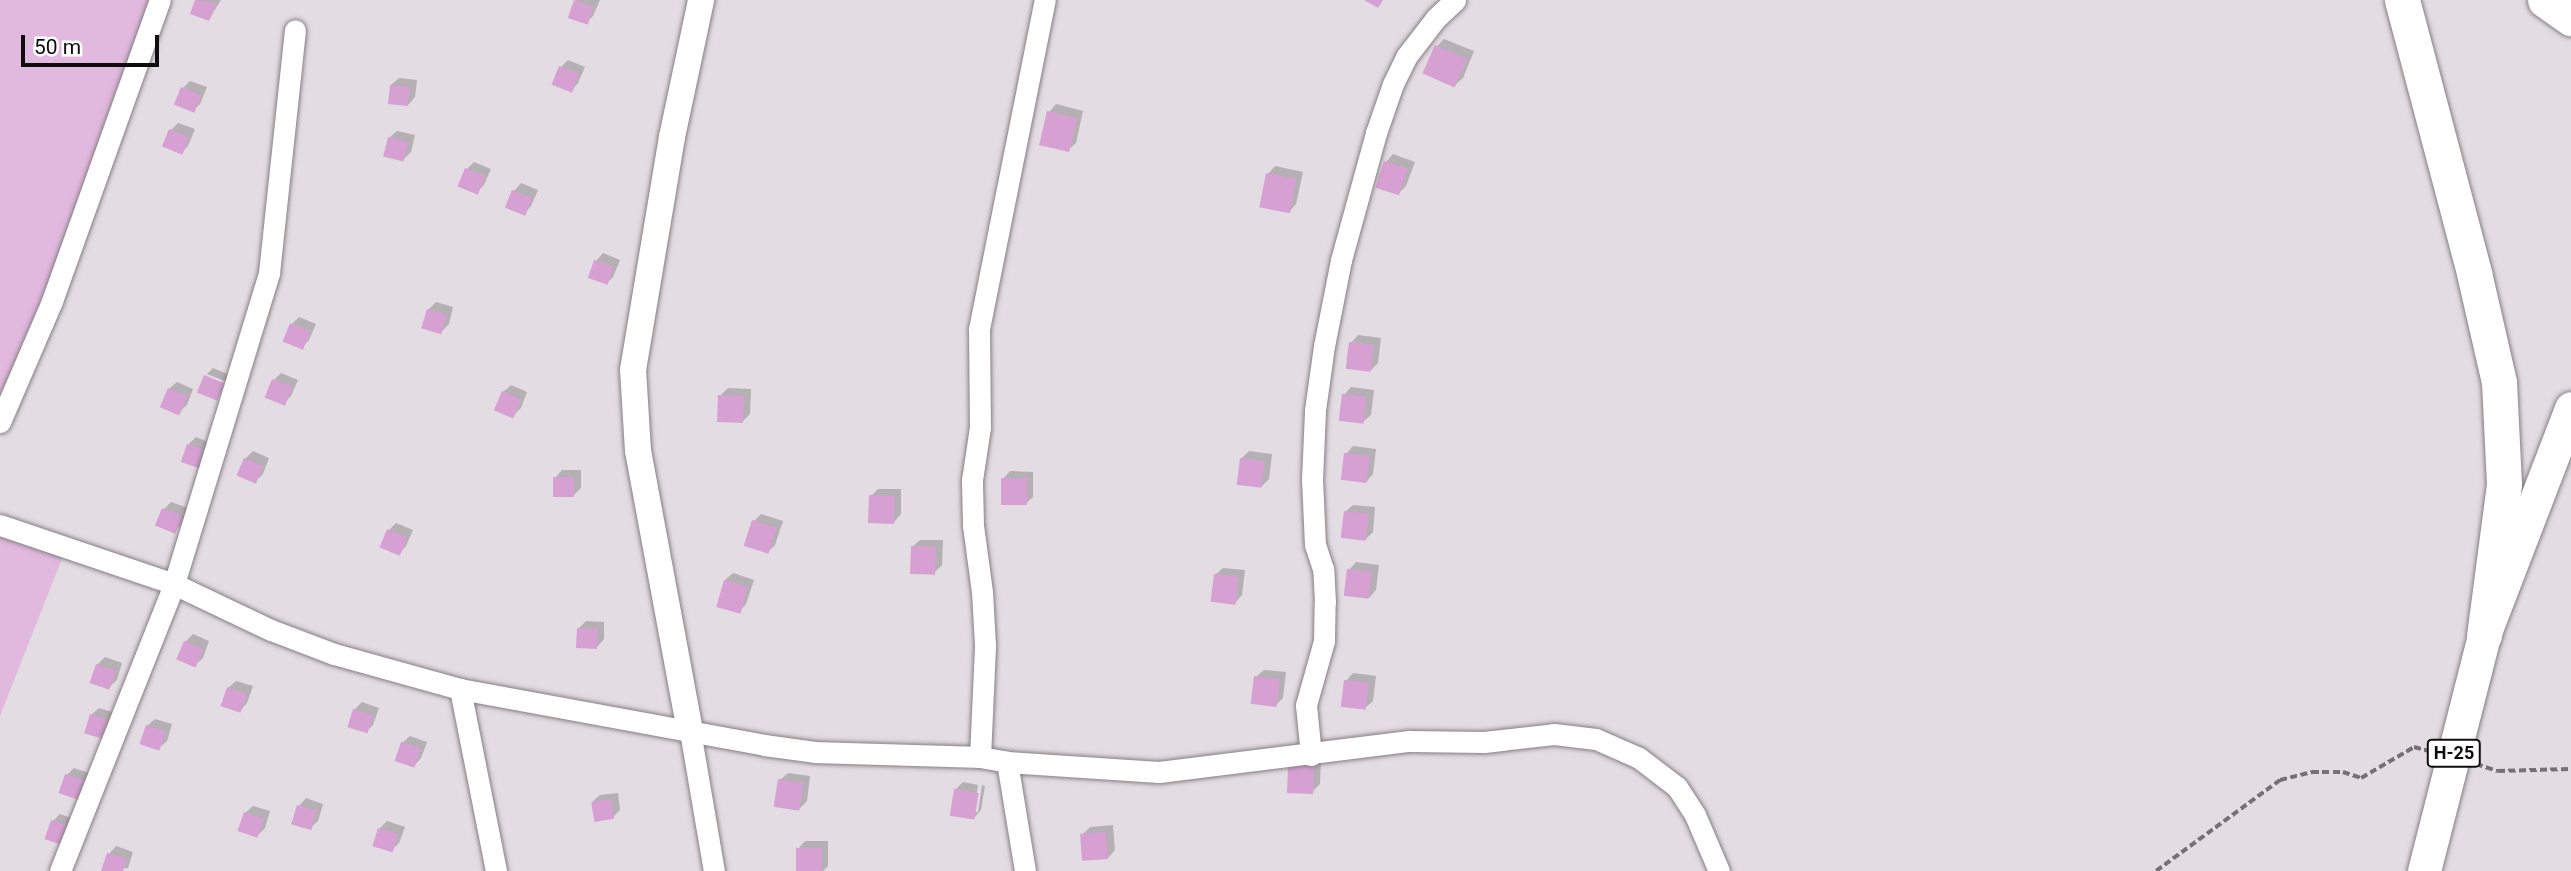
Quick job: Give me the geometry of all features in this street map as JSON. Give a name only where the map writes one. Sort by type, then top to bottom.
[{"type":"highway","points":[[2402,0],[2474,273],[2499,382],[2504,484],[2484,635]]},
{"type":"highway","points":[[2545,0],[2571,18]]},
{"type":"main road","name":"Н-25","points":[[2547,466],[2571,383]]},
{"type":"main road","name":"Н-25","points":[[2424,871],[2484,635],[2571,408]]},
{"type":"street","points":[[0,422],[52,301],[160,0]]},
{"type":"street","points":[[701,0],[672,137],[633,370],[633,408],[640,465],[714,871]]},
{"type":"street","points":[[980,757],[985,645],[982,592],[973,525],[972,480],[980,427],[979,329],[1045,0]]},
{"type":"street","points":[[1311,755],[1306,705],[1324,640],[1323,569],[1315,545],[1312,480],[1315,410],[1326,333],[1341,260],[1376,133],[1393,84],[1406,57],[1436,18],[1455,0]]},
{"type":"street","points":[[60,871],[174,584],[268,274],[295,30]]},
{"type":"street","points":[[0,525],[174,584],[271,630],[334,654],[460,688],[816,752],[980,757],[1007,762],[1159,772],[1409,741],[1484,742],[1554,734],[1596,739],[1639,758],[1677,788],[1695,815],[1719,871]]},
{"type":"street","points":[[460,688],[496,871]]},
{"type":"street","points":[[1007,762],[1025,871]]},
{"type":"path","points":[[2156,871],[2280,780],[2312,772],[2343,772],[2361,778],[2414,747],[2431,752]]},
{"type":"path","points":[[2474,764],[2498,771],[2571,769]]},
{"type":"shaded area","points":[[0,0],[160,0],[0,422]]},
{"type":"shaded area","points":[[0,534],[63,556],[0,716]]},
{"type":"building","points":[[195,0],[217,3],[209,21],[190,14]]},
{"type":"building","points":[[574,0],[594,7],[588,25],[568,18]]},
{"type":"building","points":[[1364,0],[1383,0],[1378,8]]},
{"type":"building","points":[[1435,45],[1467,59],[1454,88],[1422,73]]},
{"type":"building","points":[[559,66],[579,74],[572,93],[552,85]]},
{"type":"building","points":[[390,85],[410,87],[408,106],[388,104]]},
{"type":"building","points":[[181,87],[201,95],[194,113],[174,105]]},
{"type":"building","points":[[1047,111],[1077,118],[1069,152],[1039,145]]},
{"type":"building","points":[[169,129],[189,137],[182,155],[162,147]]},
{"type":"building","points":[[388,137],[408,142],[404,161],[383,156]]},
{"type":"building","points":[[1384,161],[1408,169],[1399,195],[1375,188]]},
{"type":"building","points":[[465,168],[485,176],[478,195],[458,187]]},
{"type":"building","points":[[1266,173],[1296,179],[1290,213],[1259,207]]},
{"type":"building","points":[[512,190],[532,198],[525,216],[505,208]]},
{"type":"building","points":[[594,260],[614,267],[608,285],[588,278]]},
{"type":"building","points":[[427,309],[447,315],[441,334],[421,328]]},
{"type":"building","points":[[290,323],[310,331],[303,350],[283,342]]},
{"type":"building","points":[[1349,342],[1374,345],[1371,372],[1346,369]]},
{"type":"building","points":[[204,375],[224,383],[217,401],[197,393]]},
{"type":"building","points":[[272,379],[292,387],[285,406],[265,398]]},
{"type":"building","points":[[168,388],[187,396],[179,416],[160,407]]},
{"type":"building","points":[[502,391],[521,399],[513,419],[494,410]]},
{"type":"building","points":[[1342,394],[1367,397],[1364,424],[1339,421]]},
{"type":"building","points":[[718,395],[744,396],[743,423],[717,422]]},
{"type":"building","points":[[187,444],[207,451],[201,469],[181,462]]},
{"type":"building","points":[[1344,453],[1370,456],[1367,483],[1341,480]]},
{"type":"building","points":[[244,458],[263,466],[256,484],[237,475]]},
{"type":"building","points":[[1240,458],[1265,461],[1262,488],[1237,485]]},
{"type":"building","points":[[553,477],[574,477],[574,497],[553,497]]},
{"type":"building","points":[[1001,478],[1027,478],[1027,505],[1001,505]]},
{"type":"building","points":[[869,495],[895,496],[894,524],[868,523]]},
{"type":"building","points":[[162,508],[182,516],[175,534],[155,526]]},
{"type":"building","points":[[1344,511],[1369,514],[1366,541],[1341,538]]},
{"type":"building","points":[[752,520],[777,528],[768,554],[744,546]]},
{"type":"building","points":[[387,529],[407,537],[400,556],[380,548]]},
{"type":"building","points":[[911,546],[936,547],[935,575],[910,574]]},
{"type":"building","points":[[1347,569],[1372,572],[1369,599],[1344,596]]},
{"type":"building","points":[[1214,574],[1239,577],[1235,605],[1211,602]]},
{"type":"building","points":[[724,580],[748,587],[740,614],[716,607]]},
{"type":"building","points":[[577,628],[598,629],[597,649],[576,648]]},
{"type":"building","points":[[184,641],[203,649],[196,668],[176,659]]},
{"type":"building","points":[[96,664],[116,671],[109,690],[89,683]]},
{"type":"building","points":[[1254,676],[1280,679],[1276,707],[1251,704]]},
{"type":"building","points":[[1344,680],[1369,683],[1366,710],[1341,707]]},
{"type":"building","points":[[227,687],[247,694],[240,713],[220,706]]},
{"type":"building","points":[[353,709],[373,715],[368,733],[347,727]]},
{"type":"building","points":[[90,714],[110,720],[104,739],[84,733]]},
{"type":"building","points":[[146,725],[166,732],[159,751],[139,744]]},
{"type":"building","points":[[401,742],[421,749],[414,768],[394,761]]},
{"type":"building","points":[[1288,765],[1314,766],[1313,794],[1287,793]]},
{"type":"building","points":[[65,774],[85,781],[78,800],[58,793]]},
{"type":"building","points":[[778,779],[804,783],[799,811],[774,807]]},
{"type":"building","points":[[954,789],[979,793],[974,820],[950,816]]},
{"type":"building","points":[[611,799],[614,819],[594,822],[591,802]]},
{"type":"building","points":[[297,805],[317,811],[311,830],[291,824]]},
{"type":"building","points":[[244,812],[264,819],[257,838],[237,831]]},
{"type":"building","points":[[51,820],[71,827],[64,846],[44,839]]},
{"type":"building","points":[[378,828],[398,834],[393,852],[372,846]]},
{"type":"building","points":[[1106,832],[1108,859],[1082,861],[1080,834]]},
{"type":"building","points":[[796,848],[822,848],[822,871],[796,871]]},
{"type":"building","points":[[107,853],[127,859],[123,871],[101,871]]}]
